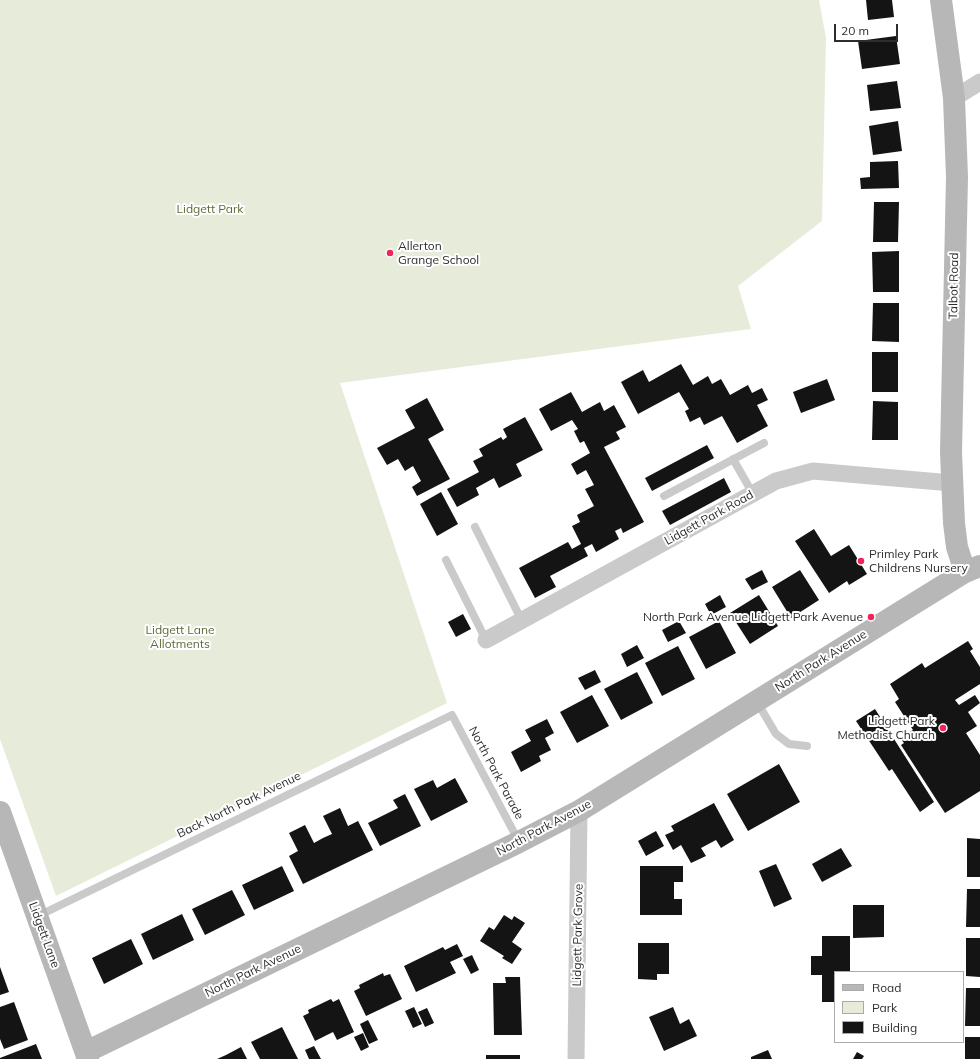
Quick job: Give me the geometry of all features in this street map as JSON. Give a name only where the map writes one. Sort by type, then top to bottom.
[{"type":"street","name":"Talbot Road","points":[[941,0],[954,98],[957,177],[951,452],[954,522],[957,547],[972,569]]},
{"type":"street","points":[[954,98],[980,82]]},
{"type":"street","name":"Lidgett Park Road","points":[[486,640],[776,481],[813,471],[952,483]]},
{"type":"street","name":"North Park Avenue","points":[[87,1056],[579,812],[756,701],[972,569]]},
{"type":"street","name":"Lidgett Lane","points":[[0,812],[87,1056]]},
{"type":"street","name":"Lidgett Park Grove","points":[[576,1059],[579,812]]},
{"type":"lane","points":[[664,496],[764,443]]},
{"type":"lane","points":[[733,459],[753,494]]},
{"type":"lane","points":[[475,527],[522,620]]},
{"type":"lane","points":[[446,560],[486,640]]},
{"type":"lane","points":[[756,701],[776,734],[789,744],[807,746]]},
{"type":"lane","name":"North Park Parade","points":[[452,715],[519,842]]},
{"type":"lane","name":"Back North Park Avenue","points":[[37,916],[452,715]]},
{"type":"green space","name":"Lidgett Park","points":[[0,0],[819,0],[826,38],[822,221],[738,286],[751,329],[340,383],[447,703],[56,896],[0,739]]},
{"type":"building","points":[[866,0],[892,0],[894,17],[868,20]]},
{"type":"building","points":[[896,36],[900,64],[862,69],[858,41]]},
{"type":"building","points":[[897,81],[901,108],[870,111],[867,85]]},
{"type":"building","points":[[898,121],[902,151],[873,155],[869,126]]},
{"type":"building","points":[[898,161],[899,188],[861,189],[860,178],[870,177],[870,162]]},
{"type":"building","points":[[874,202],[899,202],[898,242],[873,242]]},
{"type":"building","points":[[899,251],[899,292],[873,292],[872,252]]},
{"type":"building","points":[[873,303],[899,303],[899,342],[872,341]]},
{"type":"building","points":[[872,352],[898,352],[898,392],[872,392]]},
{"type":"building","points":[[681,364],[693,385],[708,376],[712,384],[721,379],[730,395],[748,385],[752,393],[762,388],[768,400],[757,405],[768,426],[737,443],[722,416],[704,425],[700,417],[690,422],[685,411],[689,409],[679,392],[638,414],[621,382],[643,370],[649,382]]},
{"type":"building","points":[[827,379],[835,400],[801,413],[793,392]]},
{"type":"building","points":[[571,392],[582,412],[600,402],[604,411],[614,405],[626,427],[616,432],[620,439],[604,447],[644,522],[623,533],[621,528],[615,531],[619,539],[596,552],[592,544],[584,548],[588,556],[550,576],[556,587],[535,598],[519,568],[568,542],[572,549],[581,544],[572,526],[580,522],[577,515],[594,506],[585,489],[594,485],[586,470],[577,475],[571,464],[590,453],[584,441],[580,443],[574,431],[578,429],[572,420],[551,431],[539,409]]},
{"type":"building","points":[[427,398],[444,430],[428,439],[450,479],[417,496],[412,487],[421,481],[413,466],[405,471],[398,459],[387,465],[377,448],[415,428],[405,410]]},
{"type":"building","points":[[873,401],[898,402],[898,440],[872,440]]},
{"type":"building","points":[[525,417],[543,450],[516,464],[522,476],[499,488],[494,478],[476,488],[479,495],[457,507],[447,489],[479,472],[473,461],[483,456],[479,449],[501,437],[503,440],[507,437],[503,429]]},
{"type":"building","points":[[707,445],[714,458],[652,491],[645,478]]},
{"type":"building","points":[[724,478],[731,492],[670,525],[662,511]]},
{"type":"building","points":[[441,492],[458,524],[437,536],[420,504]]},
{"type":"building","points":[[814,529],[831,556],[849,545],[867,574],[849,585],[847,581],[829,593],[795,541]]},
{"type":"building","points":[[762,570],[768,582],[752,590],[745,579]]},
{"type":"building","points":[[800,570],[819,600],[791,618],[772,587]]},
{"type":"building","points":[[720,595],[726,607],[711,615],[705,604]]},
{"type":"building","points":[[759,595],[778,626],[750,644],[730,613]]},
{"type":"building","points":[[463,614],[471,629],[456,637],[448,622]]},
{"type":"building","points":[[679,621],[686,633],[668,642],[662,630]]},
{"type":"building","points":[[719,621],[736,653],[706,669],[689,637]]},
{"type":"building","name":"Lidgett Park Methodist Church","points":[[968,641],[973,649],[970,651],[980,667],[980,684],[955,700],[959,705],[975,695],[980,703],[968,712],[977,726],[966,733],[980,755],[980,791],[945,813],[901,745],[904,743],[900,738],[913,730],[895,702],[899,699],[890,684],[922,663],[925,668]]},
{"type":"building","points":[[637,645],[644,658],[627,667],[621,654]]},
{"type":"building","points":[[678,646],[695,679],[662,696],[645,663]]},
{"type":"building","points":[[595,670],[601,682],[585,690],[578,678]]},
{"type":"building","points":[[637,672],[653,703],[621,720],[604,689]]},
{"type":"building","points":[[592,695],[609,726],[577,743],[560,712]]},
{"type":"building","points":[[875,709],[934,802],[920,812],[892,769],[889,771],[856,721]]},
{"type":"building","points":[[547,719],[554,733],[545,738],[551,750],[539,756],[541,761],[521,772],[511,752],[531,741],[525,730]]},
{"type":"building","points":[[779,764],[800,802],[748,831],[727,794]]},
{"type":"building","points":[[455,778],[468,802],[431,821],[414,789],[433,780],[437,788]]},
{"type":"building","points":[[405,794],[421,826],[380,846],[368,823],[398,808],[393,800]]},
{"type":"building","points":[[714,803],[734,840],[721,848],[716,840],[701,848],[706,856],[691,863],[681,845],[673,850],[665,835],[674,831],[671,826]]},
{"type":"building","points":[[340,808],[348,826],[358,821],[373,850],[303,884],[289,856],[298,851],[289,833],[305,825],[314,843],[332,834],[323,816]]},
{"type":"building","points":[[656,831],[664,846],[646,856],[638,841]]},
{"type":"building","points":[[967,838],[980,839],[980,877],[967,877]]},
{"type":"building","points":[[841,848],[852,866],[822,882],[812,864]]},
{"type":"building","points":[[776,864],[792,899],[774,907],[759,871]]},
{"type":"building","points":[[282,866],[294,891],[254,910],[242,885]]},
{"type":"building","points":[[640,866],[683,866],[683,882],[674,882],[674,899],[682,899],[682,915],[640,915]]},
{"type":"building","points":[[967,889],[980,889],[980,927],[966,927]]},
{"type":"building","points":[[232,890],[245,915],[205,935],[192,909]]},
{"type":"building","points":[[853,905],[884,905],[884,937],[853,938]]},
{"type":"building","points":[[182,914],[194,940],[153,960],[141,934]]},
{"type":"building","points":[[504,915],[512,920],[514,916],[525,923],[512,942],[522,949],[512,964],[502,958],[504,956],[480,941],[489,927],[494,930]]},
{"type":"building","points":[[822,936],[850,936],[850,971],[834,971],[834,1002],[822,1002],[822,975],[811,975],[811,956],[822,956]]},
{"type":"building","points":[[966,938],[980,938],[980,977],[966,976]]},
{"type":"building","points":[[131,939],[143,964],[104,984],[92,958]]},
{"type":"building","points":[[638,943],[669,943],[669,974],[657,974],[657,980],[638,979]]},
{"type":"building","points":[[457,944],[463,956],[450,962],[456,973],[416,992],[404,966],[443,947],[445,950]]},
{"type":"building","points":[[472,955],[479,970],[471,974],[463,959]]},
{"type":"building","points":[[0,967],[9,992],[0,995]]},
{"type":"building","points":[[383,973],[384,976],[390,974],[402,999],[366,1016],[354,991],[360,988],[359,985]]},
{"type":"building","points":[[505,977],[520,977],[522,1035],[494,1035],[493,983],[506,983]]},
{"type":"building","points":[[966,988],[980,988],[980,1026],[965,1026]]},
{"type":"building","points":[[331,999],[333,1002],[339,999],[354,1032],[337,1040],[333,1032],[315,1041],[303,1016],[309,1013],[308,1010]]},
{"type":"building","points":[[14,1002],[28,1040],[4,1049],[0,1039],[0,1007]]},
{"type":"building","points":[[414,1007],[422,1024],[413,1028],[405,1011]]},
{"type":"building","points":[[673,1007],[680,1024],[689,1019],[697,1036],[664,1051],[649,1017]]},
{"type":"building","points":[[427,1008],[434,1023],[425,1027],[418,1012]]},
{"type":"building","points":[[368,1020],[378,1040],[369,1044],[360,1024]]},
{"type":"building","points":[[282,1027],[298,1059],[260,1059],[251,1042]]},
{"type":"building","points":[[363,1033],[369,1047],[361,1051],[354,1037]]},
{"type":"building","points":[[965,1037],[980,1037],[980,1059],[965,1059]]},
{"type":"building","points":[[36,1044],[42,1059],[0,1059],[0,1058]]},
{"type":"building","points":[[314,1046],[321,1059],[309,1059],[305,1050]]},
{"type":"building","points":[[241,1047],[247,1059],[217,1059],[226,1055]]},
{"type":"building","points":[[768,1050],[772,1059],[751,1059],[751,1057]]},
{"type":"building","points":[[857,1052],[864,1056],[862,1059],[853,1059]]},
{"type":"building","points":[[486,1055],[520,1055],[520,1059],[486,1059]]},
{"type":"place","name":"Allerton Grange School","points":[[390,253]]},
{"type":"place","name":"Primley Park Childrens Nursery","points":[[861,561]]},
{"type":"place","name":"North Park Avenue Lidgett Park Avenue","points":[[871,617]]},
{"type":"place","name":"Lidgett Park Methodist Church","points":[[943,728]]},
{"type":"park label","name":"Lidgett Lane Allotments","points":[[180,637]]}]
